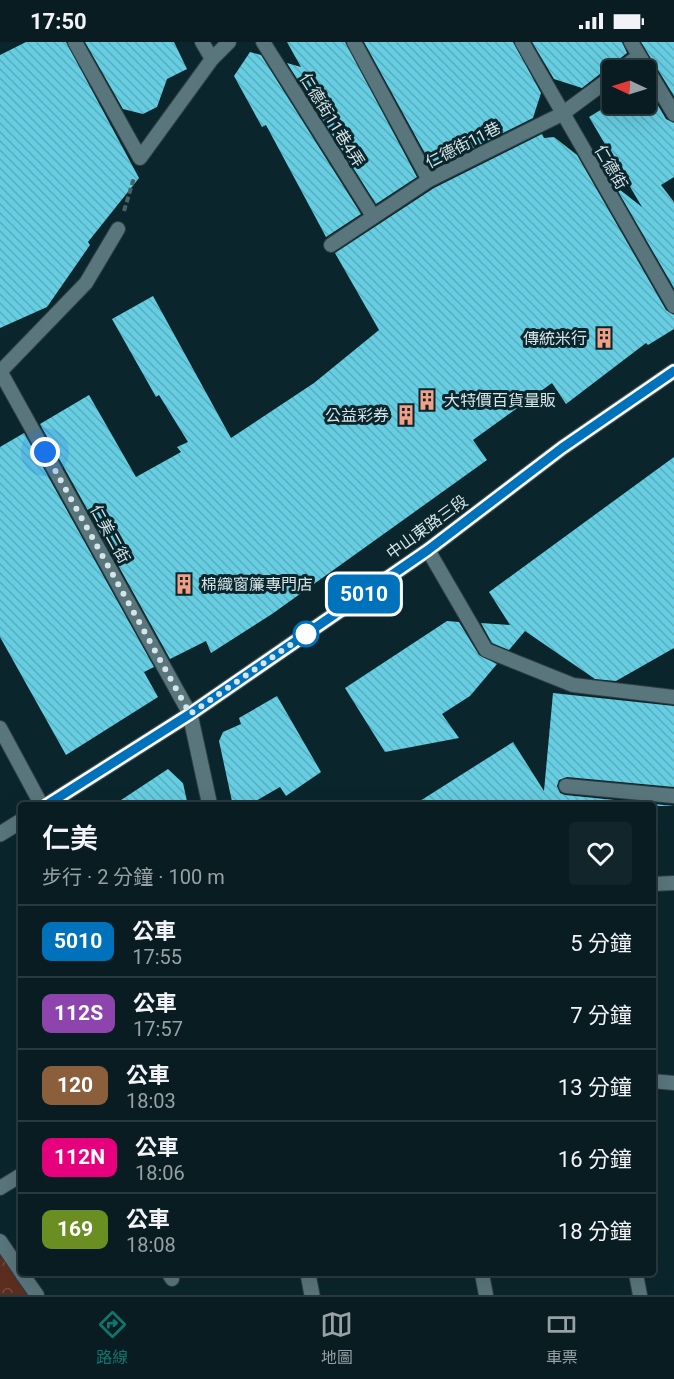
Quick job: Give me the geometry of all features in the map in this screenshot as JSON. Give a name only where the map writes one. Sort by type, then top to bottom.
[{"type":"main road","name":"中山東路三段","points":[[50,802],[190,714],[428,550],[562,448],[674,370]]},
{"type":"main road","points":[[190,714],[209,802]]},
{"type":"main road","points":[[0,834],[18,823]]},
{"type":"main road","points":[[308,1276],[312,1295]]},
{"type":"lane","points":[[75,42],[140,158],[212,59],[229,42]]},
{"type":"lane","points":[[202,42],[212,59]]},
{"type":"lane","name":"仁德街11巷4弄","points":[[263,42],[373,216]]},
{"type":"lane","points":[[354,42],[429,180]]},
{"type":"lane","name":"仁德街","points":[[522,42],[674,306]]},
{"type":"lane","points":[[631,42],[674,114]]},
{"type":"lane","points":[[634,60],[639,56]]},
{"type":"lane","name":"仁德街11巷","points":[[331,246],[429,180],[562,114],[602,84]]},
{"type":"lane","points":[[0,371],[86,283],[118,229]]},
{"type":"lane","name":"仁美二街","points":[[0,371],[190,714]]},
{"type":"lane","points":[[428,550],[486,650],[573,684],[674,697]]},
{"type":"lane","points":[[0,728],[42,802]]},
{"type":"lane","points":[[566,786],[674,796]]},
{"type":"lane","points":[[656,884],[674,883]]},
{"type":"lane","points":[[656,1081],[674,1083]]},
{"type":"lane","points":[[0,1188],[18,1178]]},
{"type":"lane","points":[[0,1241],[18,1268]]},
{"type":"lane","points":[[23,1276],[37,1295]]},
{"type":"lane","points":[[482,1276],[486,1295]]},
{"type":"lane","points":[[636,1276],[640,1295]]},
{"type":"path","points":[[118,229],[140,158]]},
{"type":"green space","points":[[0,1238],[18,1268],[18,1276],[23,1276],[34,1295],[0,1295]]},
{"type":"building","points":[[26,42],[66,42],[139,178],[88,242],[90,245],[47,307],[0,328],[0,55]]},
{"type":"building","points":[[85,42],[174,42],[187,69],[167,79],[157,107],[143,114],[123,109]]},
{"type":"building","points":[[287,42],[345,42],[417,177],[376,204],[287,63],[301,67]]},
{"type":"building","points":[[364,42],[513,42],[541,93],[533,118],[433,168]]},
{"type":"building","points":[[532,42],[622,42],[627,53],[618,60],[602,60],[602,72],[582,88],[554,79]]},
{"type":"building","points":[[641,42],[674,42],[674,96],[656,67],[656,60],[652,60]]},
{"type":"building","points":[[250,52],[261,55],[361,214],[326,237],[266,125],[262,127],[234,76]]},
{"type":"building","points":[[656,102],[666,119],[674,123],[674,177],[661,185],[674,202],[674,288],[615,186],[642,207],[589,117],[602,109],[602,114],[656,114]]},
{"type":"building","points":[[542,134],[544,138],[554,137],[577,155],[666,310],[674,315],[674,329],[648,345],[646,343],[566,404],[552,383],[473,440],[487,460],[272,614],[211,653],[206,641],[170,659],[40,424],[89,395],[136,477],[181,452],[177,447],[188,442],[159,395],[156,397],[112,319],[153,296],[231,438],[314,383],[379,330],[335,253],[434,188]]},
{"type":"building","points":[[24,433],[154,667],[144,672],[158,697],[66,755],[0,637],[0,447]]},
{"type":"building","points":[[674,457],[674,648],[616,681],[595,679],[525,631],[509,650],[492,643],[481,623],[510,625],[489,592]]},
{"type":"building","points":[[447,621],[459,622],[479,655],[497,664],[470,696],[442,714],[459,738],[385,752],[345,688]]},
{"type":"building","points":[[553,693],[674,706],[674,787],[567,777],[559,780],[557,786],[560,793],[565,795],[634,802],[418,802],[513,742],[544,791]]},
{"type":"building","points":[[277,696],[321,772],[286,796],[280,787],[254,802],[232,802],[219,741],[223,732],[241,724],[239,718]]},
{"type":"building","points":[[168,769],[183,783],[187,802],[118,802]]},
{"type":"bus line","name":"5010","points":[[51,802],[190,714],[428,550],[562,448],[674,371]]},
{"type":"place","name":"傳統米行","points":[[604,338]]},
{"type":"place","name":"大特價百貨量販","points":[[427,400]]},
{"type":"place","name":"公益彩券","points":[[406,415]]},
{"type":"place","name":"棉織窗簾專門店","points":[[184,584]]},
{"type":"route","points":[[45,452],[190,714],[306,634]]}]
